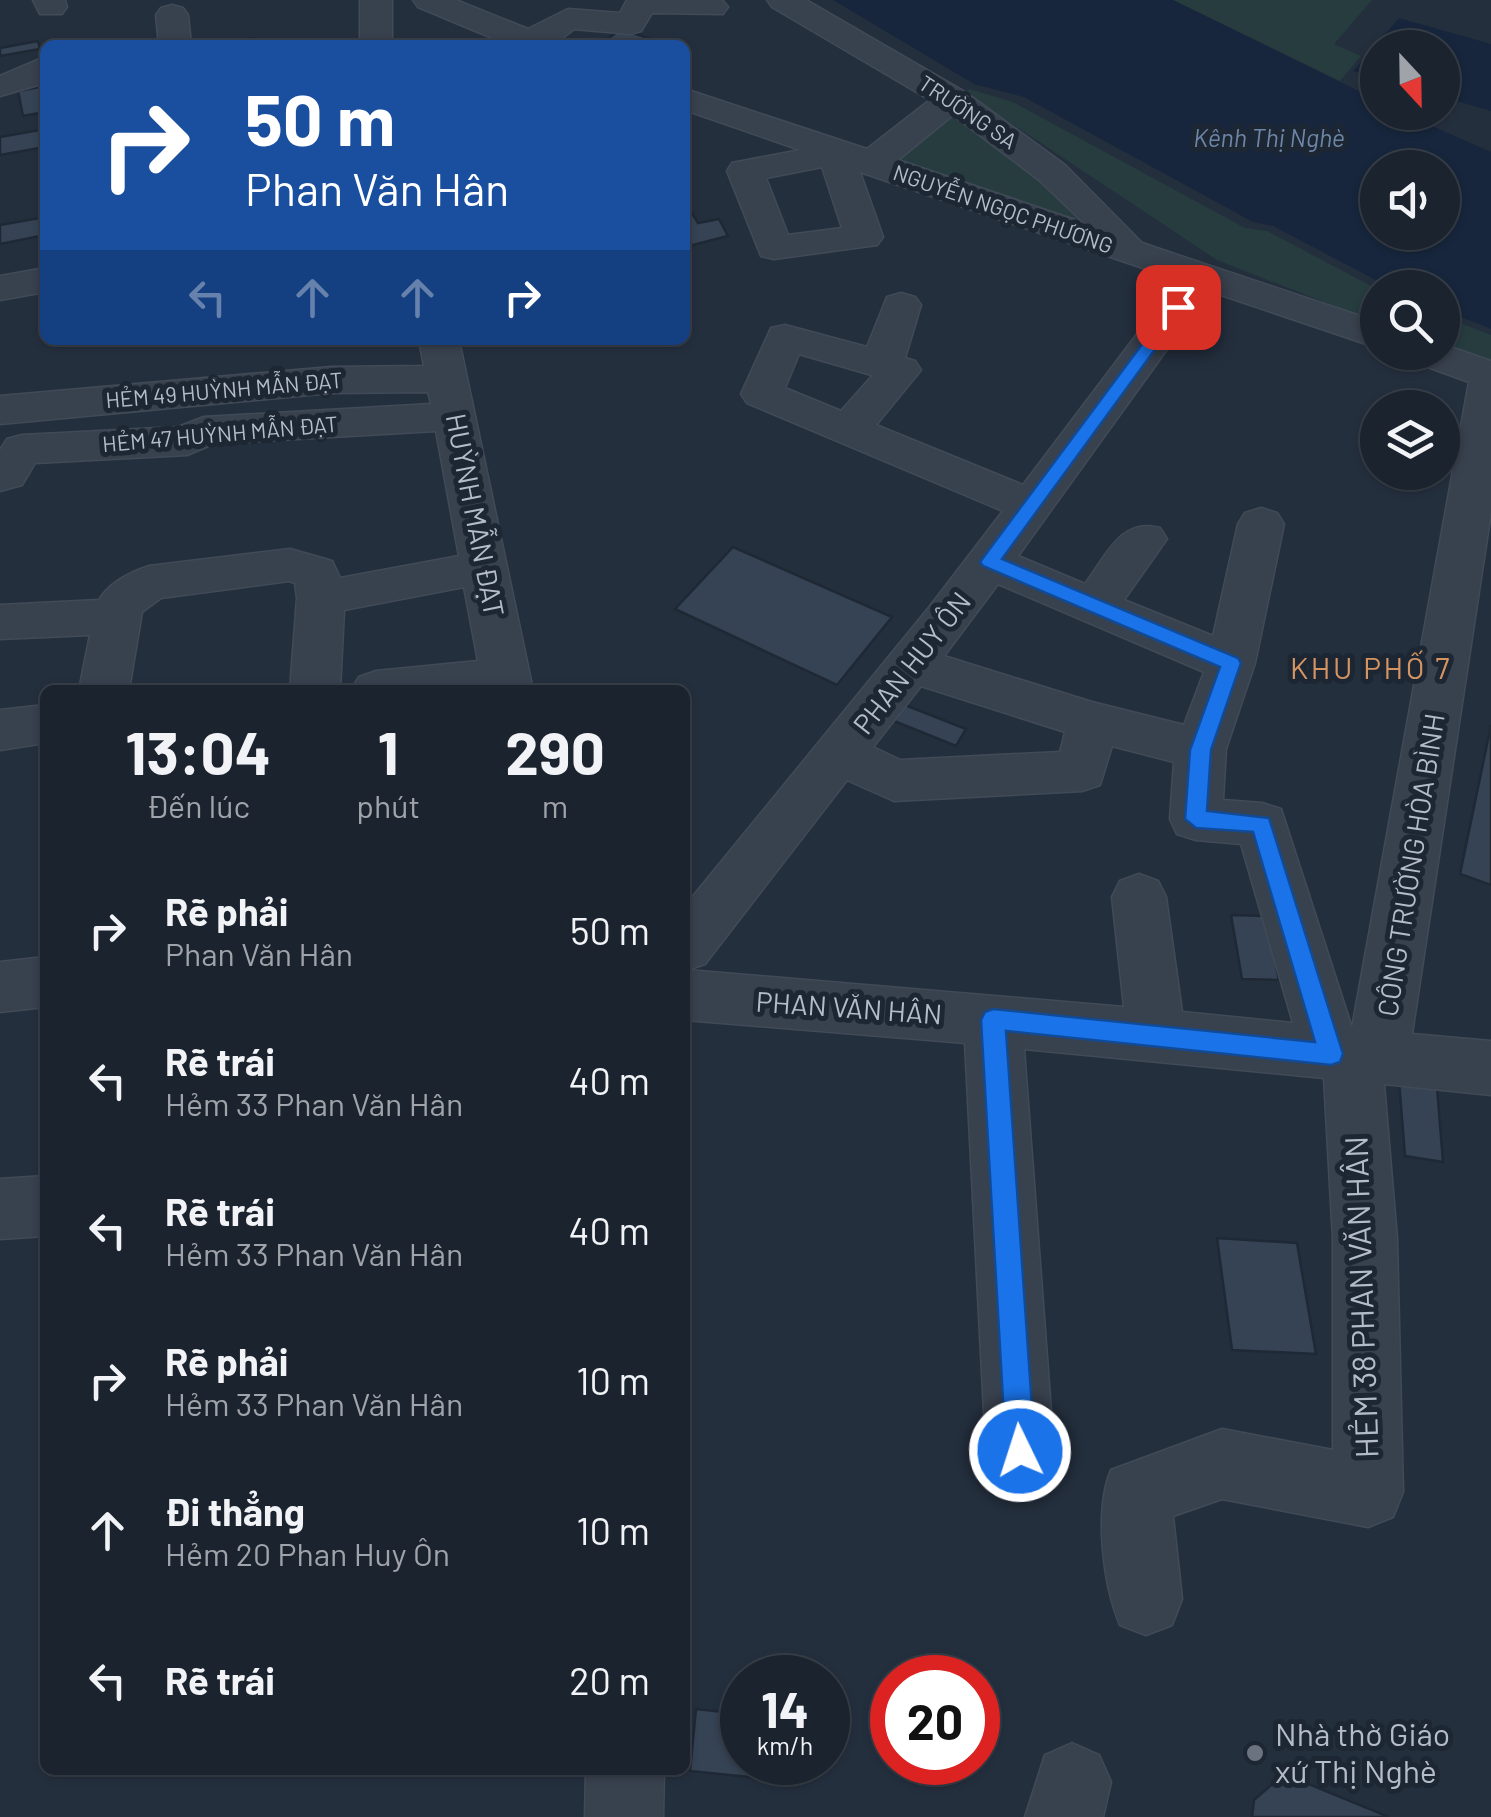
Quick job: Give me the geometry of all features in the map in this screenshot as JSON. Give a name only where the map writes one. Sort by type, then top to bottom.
[{"type":"street","points":[[376,0],[376,40]]},
{"type":"street","points":[[428,0],[523,40]]},
{"type":"street","points":[[498,31],[518,0]]},
{"type":"street","name":"TRƯỜNG SA","points":[[783,0],[952,99],[1060,175],[1130,252]]},
{"type":"street","points":[[539,40],[568,19],[630,24],[641,3],[712,7]]},
{"type":"street","points":[[0,86],[29,79],[40,71]]},
{"type":"street","points":[[853,158],[952,99]]},
{"type":"street","name":"NGUYỄN NGỌC PHƯƠNG","points":[[690,100],[1360,330]]},
{"type":"street","name":"PHAN HUY ÔN","points":[[690,940],[842,754],[990,562],[1201,276]]},
{"type":"street","points":[[0,288],[40,281]]},
{"type":"street","points":[[882,364],[901,305]]},
{"type":"street","points":[[848,430],[900,370],[785,338],[762,394],[848,430],[1033,506]]},
{"type":"street","points":[[1460,364],[1491,375]]},
{"type":"street","name":"CÔNG TRƯỜNG HÒA BÌNH","points":[[1354,1056],[1491,375]]},
{"type":"street","name":"HẺM 49 HUỲNH MẪN ĐẠT","points":[[0,410],[331,380],[448,378]]},
{"type":"street","name":"HẺM 47 HUỲNH MẪN ĐẠT","points":[[0,476],[6,475],[22,449],[187,440],[204,432],[448,378]]},
{"type":"street","name":"HUỲNH MẪN ĐẠT","points":[[448,378],[507,683]]},
{"type":"street","points":[[187,440],[192,390]]},
{"type":"street","points":[[1261,524],[1231,663],[1201,750],[1196,819],[1262,824],[1354,1056]]},
{"type":"street","points":[[1094,607],[1144,538]]},
{"type":"street","points":[[990,562],[1231,663]]},
{"type":"street","points":[[105,685],[120,604],[149,583],[290,564],[316,573],[321,598],[315,685]]},
{"type":"street","points":[[321,598],[485,567]]},
{"type":"street","points":[[0,622],[118,616]]},
{"type":"street","points":[[911,664],[1092,721],[1201,750]]},
{"type":"street","points":[[470,685],[507,683]]},
{"type":"street","points":[[842,754],[894,781],[1082,771],[1092,721]]},
{"type":"street","points":[[0,731],[40,724]]},
{"type":"street","points":[[1140,897],[1156,1036]]},
{"type":"street","points":[[0,987],[40,983]]},
{"type":"street","name":"PHAN VĂN HÂN","points":[[690,995],[1491,1068]]},
{"type":"street","points":[[993,1020],[1020,1451]]},
{"type":"street","name":"HẺM 38 PHAN VĂN HÂN","points":[[1146,1599],[1136,1494],[1222,1464],[1368,1492],[1366,1239],[1354,1056]]},
{"type":"street","points":[[0,1210],[40,1206]]},
{"type":"street","points":[[624,1817],[625,1775]]},
{"type":"green space","points":[[1173,0],[1372,0],[1334,44],[1360,56],[1340,81]]},
{"type":"green space","points":[[969,89],[1013,102],[1245,228],[1267,231],[1360,280],[1360,316],[1217,260],[964,92]]},
{"type":"green space","points":[[952,114],[1087,211],[1073,225],[891,163]]},
{"type":"green space","points":[[1460,323],[1491,335],[1491,367],[1460,355]]},
{"type":"water","name":"Kênh Thị Nghè","points":[[833,0],[1173,0],[1360,92],[1360,130],[1441,130],[1491,152],[1491,329],[1460,317],[1460,270],[1360,272],[1273,226],[1253,222],[1024,97],[974,84]]},
{"type":"water","points":[[1399,18],[1441,30],[1389,30]]},
{"type":"water","points":[[1460,35],[1491,44],[1491,111],[1460,102]]},
{"type":"building","points":[[621,29],[648,38],[645,40],[606,40]]},
{"type":"building","points":[[38,41],[40,49],[0,56],[0,48]]},
{"type":"building","points":[[40,87],[40,113],[23,116],[18,91]]},
{"type":"building","points":[[40,130],[40,148],[0,155],[0,137]]},
{"type":"building","points":[[690,210],[698,223],[719,219],[728,236],[690,246]]},
{"type":"building","points":[[40,218],[40,236],[0,244],[0,225]]},
{"type":"building","points":[[733,547],[892,617],[837,685],[675,609]]},
{"type":"building","points":[[905,705],[966,729],[956,746],[894,721]]},
{"type":"building","points":[[1491,725],[1491,885],[1460,874]]},
{"type":"building","points":[[1231,915],[1266,916],[1279,980],[1242,979]]},
{"type":"building","points":[[1399,1081],[1437,1087],[1443,1162],[1405,1156]]},
{"type":"building","points":[[1217,1238],[1297,1243],[1316,1354],[1232,1350]]},
{"type":"building","points":[[696,1709],[720,1712],[720,1774],[690,1771]]},
{"type":"building","points":[[1284,1774],[1389,1817],[1252,1817],[1254,1800]]},
{"type":"place","name":"Nhà thờ Giáo xứ Thị Nghè","points":[[1255,1753]]},
{"type":"district","name":"KHU PHỐ 7","points":[[1371,669]]},
{"type":"route","points":[[1020,1451],[993,1020],[1331,1054],[1262,824],[1196,819],[1201,750],[1231,663],[990,562],[1178,307]]}]
